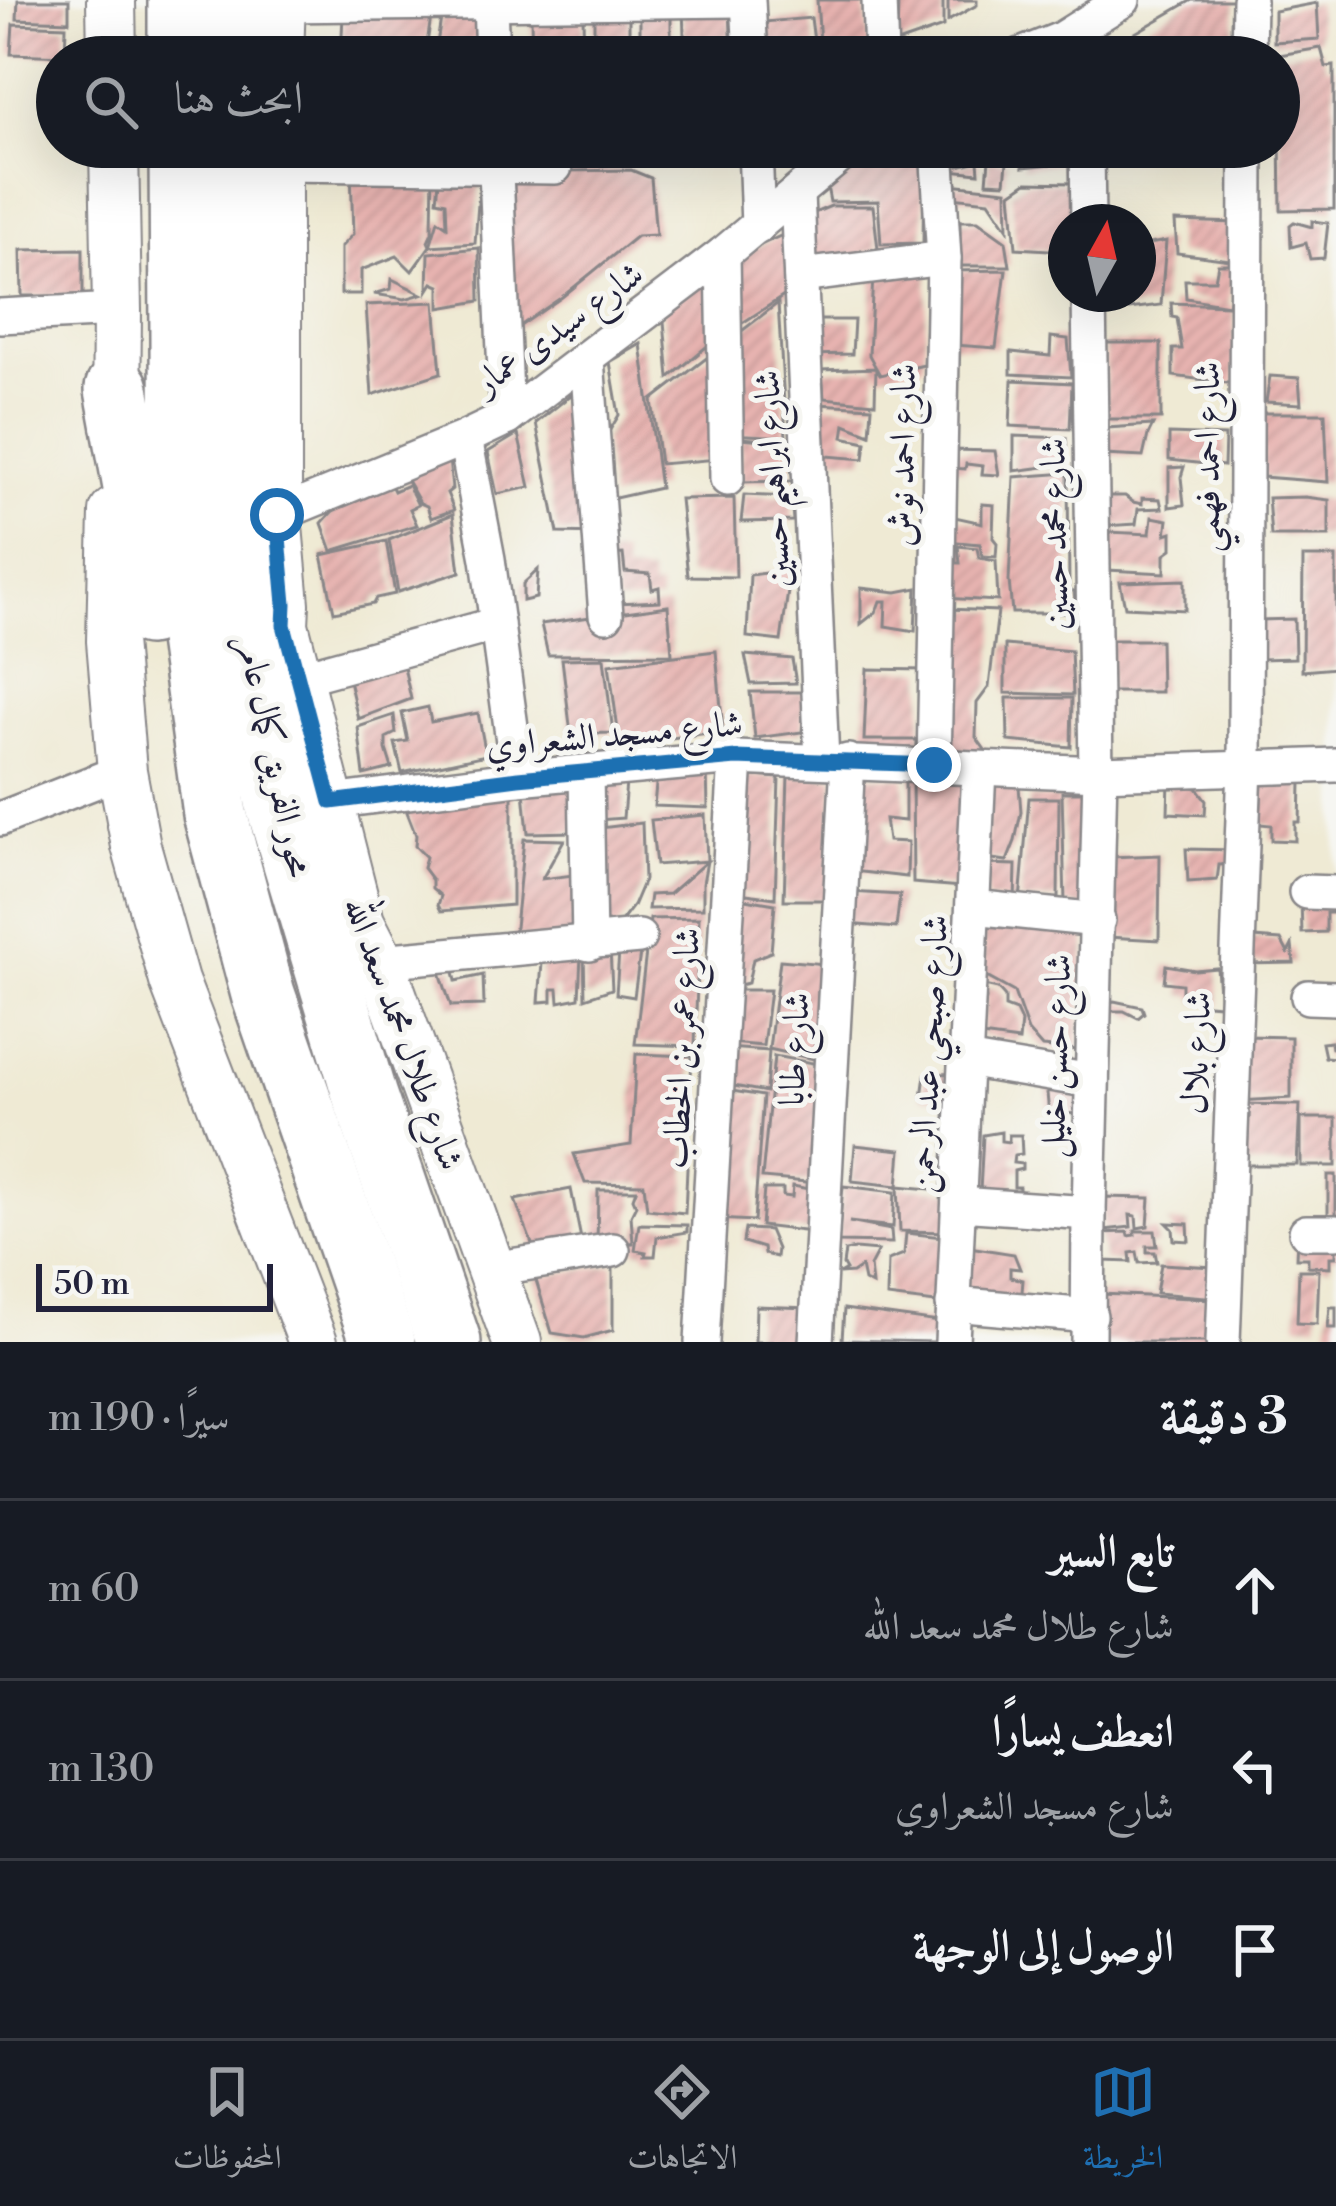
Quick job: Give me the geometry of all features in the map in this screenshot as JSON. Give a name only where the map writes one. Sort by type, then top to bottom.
[{"type":"highway","points":[[180,0],[180,36]]},
{"type":"highway","points":[[245,36],[265,2]]},
{"type":"highway","name":"محور الفريق كمال عامر","points":[[181,168],[183,534],[189,624],[215,814],[263,994],[383,1342]]},
{"type":"highway","name":"محور الفريق كمال عامر","points":[[262,168],[236,429],[248,631],[261,722],[278,806],[358,1075],[449,1342]]},
{"type":"highway","points":[[116,389],[135,487],[161,704],[186,813],[215,908],[263,994]]},
{"type":"main road","points":[[111,0],[112,36]]},
{"type":"main road","points":[[265,2],[274,36]]},
{"type":"main road","points":[[114,168],[117,310],[111,640],[122,771],[136,846],[174,981],[314,1342]]},
{"type":"main road","name":"شارع طلال محمد سعد الله","points":[[264,168],[284,625],[360,922],[380,962],[517,1342]]},
{"type":"street","points":[[265,2],[745,0],[749,36]]},
{"type":"street","points":[[879,0],[880,36]]},
{"type":"street","points":[[1073,30],[1123,0]]},
{"type":"street","points":[[1248,36],[1249,0]]},
{"type":"street","points":[[490,4],[491,36]]},
{"type":"street","points":[[496,168],[507,418]]},
{"type":"street","points":[[756,168],[758,226]]},
{"type":"street","name":"شارع سيدى عمار","points":[[277,515],[507,418],[724,254],[827,168]]},
{"type":"street","name":"شارع احمد نوش","points":[[934,765],[944,258],[939,168]]},
{"type":"street","points":[[1087,168],[1088,204]]},
{"type":"street","name":"شارع احمد فهمي","points":[[1245,766],[1246,168]]},
{"type":"street","name":"شارع ابراهيم حسين","points":[[797,194],[835,761]]},
{"type":"street","points":[[724,254],[728,479]]},
{"type":"street","points":[[801,276],[944,258]]},
{"type":"street","points":[[0,316],[117,310]]},
{"type":"street","name":"شارع محمد حسين","points":[[1089,312],[1098,772]]},
{"type":"street","points":[[586,359],[606,615]]},
{"type":"street","points":[[465,438],[488,559],[518,778]]},
{"type":"street","points":[[296,679],[497,624]]},
{"type":"street","name":"شارع مسجد الشعراوي","points":[[331,802],[518,778],[736,758],[1098,772],[1336,765]]},
{"type":"street","name":"شارع عمر بن الخطاب","points":[[702,1342],[736,758]]},
{"type":"street","name":"شارع طابا","points":[[816,1342],[835,761]]},
{"type":"street","name":"شارع بلال","points":[[1222,1342],[1245,766]]},
{"type":"street","name":"شارع صبحي عبد الرحمن","points":[[952,1342],[979,769]]},
{"type":"street","points":[[0,819],[122,771]]},
{"type":"street","points":[[586,772],[589,944]]},
{"type":"street","name":"شارع حسن خليل","points":[[1089,1329],[1098,772]]},
{"type":"street","points":[[973,907],[1098,920]]},
{"type":"street","points":[[380,962],[639,938]]},
{"type":"street","points":[[965,1060],[1092,1081]]},
{"type":"street","points":[[959,1204],[1089,1213]]},
{"type":"street","points":[[491,1269],[613,1250]]},
{"type":"street","points":[[953,1304],[1089,1329]]},
{"type":"building","points":[[18,0],[69,0],[69,21],[17,19]]},
{"type":"building","points":[[817,0],[864,0],[868,36],[820,36]]},
{"type":"building","points":[[898,0],[943,0],[943,27],[917,36],[897,36]]},
{"type":"building","points":[[948,0],[977,0],[977,5],[948,21]]},
{"type":"building","points":[[1192,0],[1235,0],[1234,36],[1130,36]]},
{"type":"building","points":[[1317,3],[1319,39],[1274,36],[1274,11]]},
{"type":"building","points":[[730,8],[731,36],[684,36],[683,10]]},
{"type":"building","points":[[629,11],[629,36],[594,36],[594,13]]},
{"type":"building","points":[[640,13],[671,13],[671,36],[640,36]]},
{"type":"building","points":[[343,15],[431,17],[428,36],[342,36]]},
{"type":"building","points":[[482,15],[482,36],[438,36],[441,18]]},
{"type":"building","points":[[583,17],[583,36],[531,36],[531,18]]},
{"type":"building","points":[[811,18],[813,36],[764,36],[763,22]]},
{"type":"building","points":[[13,24],[66,26],[66,36],[36,36],[36,55],[11,54]]},
{"type":"building","points":[[1321,48],[1326,67],[1334,66],[1334,209],[1281,210],[1280,168],[1300,168],[1300,52]]},
{"type":"building","points":[[433,168],[430,246],[412,271],[397,256],[361,270],[361,294],[341,294],[341,247],[353,234],[351,169]]},
{"type":"building","points":[[846,168],[924,168],[923,243],[881,244],[878,201],[830,202],[826,181]]},
{"type":"building","points":[[979,168],[979,173],[950,170]]},
{"type":"building","points":[[988,168],[1006,168],[1005,183],[987,182]]},
{"type":"building","points":[[631,170],[651,178],[656,235],[637,236],[510,333],[500,172]]},
{"type":"building","points":[[480,177],[475,243],[430,246],[438,220],[447,226],[446,202],[437,200],[439,181]]},
{"type":"building","points":[[1027,182],[1072,183],[1073,204],[1048,204],[1048,250],[1016,248],[1011,193]]},
{"type":"building","points":[[950,184],[1007,190],[1008,229],[989,201],[951,197]]},
{"type":"building","points":[[831,206],[873,206],[878,249],[806,270],[807,216]]},
{"type":"building","points":[[960,221],[978,221],[1006,241],[1010,266],[960,266]]},
{"type":"building","points":[[1175,221],[1238,223],[1245,262],[1177,253]]},
{"type":"building","points":[[1312,221],[1328,223],[1324,258],[1310,259],[1306,243],[1291,247],[1290,225],[1312,227]]},
{"type":"building","points":[[787,233],[790,292],[733,329],[730,259]]},
{"type":"building","points":[[1166,241],[1161,305],[1156,306],[1156,243]]},
{"type":"building","points":[[479,248],[480,301],[440,308],[440,286],[433,283],[428,291],[429,253]]},
{"type":"building","points":[[83,249],[83,296],[22,296],[21,250]]},
{"type":"building","points":[[1218,264],[1234,264],[1228,305],[1186,298],[1185,280],[1215,280]]},
{"type":"building","points":[[719,265],[711,343],[669,378],[663,310]]},
{"type":"building","points":[[928,270],[924,365],[880,375],[869,355],[873,276]]},
{"type":"building","points":[[1006,270],[996,348],[941,344],[954,271]]},
{"type":"building","points":[[392,279],[422,294],[405,299],[374,294],[391,289]]},
{"type":"building","points":[[435,302],[441,373],[372,395],[366,305]]},
{"type":"building","points":[[778,303],[786,437],[710,433],[719,459],[660,464],[652,400]]},
{"type":"building","points":[[1171,303],[1234,305],[1235,384],[1173,376],[1173,349],[1182,349]]},
{"type":"building","points":[[807,320],[854,320],[852,354],[806,355]]},
{"type":"building","points":[[1051,337],[1068,339],[1071,377],[1011,374],[1011,352],[1050,356]]},
{"type":"building","points":[[1105,343],[1161,343],[1161,419],[1106,419]]},
{"type":"building","points":[[641,344],[660,488],[611,499],[604,440],[619,415],[610,362]]},
{"type":"building","points":[[876,368],[875,403],[824,398],[822,370]]},
{"type":"building","points":[[1270,376],[1299,378],[1301,404],[1266,402]]},
{"type":"building","points":[[1012,380],[1072,383],[1070,429],[1010,426]]},
{"type":"building","points":[[586,383],[599,534],[558,533],[536,423]]},
{"type":"building","points":[[817,404],[872,407],[870,434],[845,424],[843,437],[866,442],[864,459],[814,455]]},
{"type":"building","points":[[1261,413],[1325,413],[1328,482],[1263,477]]},
{"type":"building","points":[[1153,425],[1143,457],[1104,455],[1107,428]]},
{"type":"building","points":[[518,434],[530,487],[497,494],[488,452]]},
{"type":"building","points":[[1169,434],[1225,436],[1224,466],[1169,460]]},
{"type":"building","points":[[1014,436],[1066,438],[1067,464],[1014,471]]},
{"type":"building","points":[[741,438],[787,442],[793,481],[741,482]]},
{"type":"building","points":[[448,449],[452,489],[447,493],[454,510],[431,518],[405,477]]},
{"type":"building","points":[[951,450],[995,451],[999,475],[982,474],[983,466],[952,468]]},
{"type":"building","points":[[1184,467],[1184,505],[1169,507],[1169,468]]},
{"type":"building","points":[[1068,473],[1069,590],[1074,591],[1076,613],[1012,613],[1014,477]]},
{"type":"building","points":[[386,475],[394,491],[408,485],[418,505],[410,509],[417,525],[332,551],[322,523],[351,491]]},
{"type":"building","points":[[744,495],[791,497],[793,521],[741,522]]},
{"type":"building","points":[[1105,496],[1125,496],[1142,504],[1142,498],[1160,499],[1162,508],[1138,509],[1136,524],[1105,526]]},
{"type":"building","points":[[734,498],[736,577],[688,576],[680,499]]},
{"type":"building","points":[[1268,498],[1329,500],[1329,536],[1271,536]]},
{"type":"building","points":[[982,504],[994,505],[996,557],[982,556],[980,544],[956,542],[956,560],[942,559],[946,515],[982,523]]},
{"type":"building","points":[[453,514],[460,572],[398,592],[389,540]]},
{"type":"building","points":[[1152,517],[1168,520],[1166,534],[1172,532],[1165,573],[1107,570],[1108,532],[1150,534]]},
{"type":"building","points":[[386,541],[395,594],[334,612],[322,555]]},
{"type":"building","points":[[958,546],[977,548],[979,558],[996,561],[998,601],[943,598],[944,563],[960,563]]},
{"type":"building","points":[[623,554],[625,572],[650,574],[652,589],[659,587],[660,601],[617,603],[608,555]]},
{"type":"building","points":[[1303,557],[1336,557],[1336,668],[1302,671]]},
{"type":"building","points":[[538,570],[536,598],[523,601],[523,584]]},
{"type":"building","points":[[791,570],[781,641],[747,637],[750,575]]},
{"type":"building","points":[[1185,580],[1185,610],[1125,607],[1120,582]]},
{"type":"building","points":[[861,588],[897,592],[917,588],[915,631],[885,626],[886,601],[880,601],[876,612],[861,624]]},
{"type":"building","points":[[668,606],[672,654],[548,655],[541,624]]},
{"type":"building","points":[[947,609],[998,611],[989,687],[977,703],[976,737],[988,754],[941,750]]},
{"type":"building","points":[[1294,619],[1295,658],[1260,659],[1259,620]]},
{"type":"building","points":[[1111,640],[1160,640],[1161,692],[1109,692]]},
{"type":"building","points":[[1005,645],[1071,651],[1073,695],[1005,693]]},
{"type":"building","points":[[716,651],[723,731],[620,745],[609,664]]},
{"type":"building","points":[[745,655],[792,659],[796,683],[751,684]]},
{"type":"building","points":[[604,658],[613,733],[571,734],[562,659]]},
{"type":"building","points":[[404,667],[411,699],[358,719],[348,676]]},
{"type":"building","points":[[867,669],[924,670],[921,740],[864,740]]},
{"type":"building","points":[[750,692],[805,692],[802,732],[755,738]]},
{"type":"building","points":[[1007,698],[1072,698],[1071,747],[1008,741]]},
{"type":"building","points":[[428,707],[431,722],[478,713],[486,755],[402,773],[395,743],[408,741],[402,713]]},
{"type":"building","points":[[394,715],[396,733],[386,738],[392,768],[364,775],[358,727]]},
{"type":"building","points":[[707,770],[708,808],[654,806],[657,774]]},
{"type":"building","points":[[912,773],[966,778],[961,887],[913,883]]},
{"type":"building","points":[[741,775],[779,778],[775,898],[732,892]]},
{"type":"building","points":[[788,775],[834,777],[827,900],[784,900]]},
{"type":"building","points":[[856,775],[905,778],[905,821],[885,819],[888,841],[908,842],[907,877],[852,871]]},
{"type":"building","points":[[1169,780],[1197,788],[1206,800],[1205,815],[1168,813]]},
{"type":"building","points":[[626,782],[623,818],[598,820],[596,785]]},
{"type":"building","points":[[1262,782],[1301,783],[1295,841],[1271,840],[1271,825],[1260,824]]},
{"type":"building","points":[[577,785],[574,832],[528,833],[524,791]]},
{"type":"building","points":[[990,786],[1019,786],[1021,812],[1007,861],[985,858]]},
{"type":"building","points":[[512,792],[512,905],[441,911],[441,896],[423,868],[426,857],[415,846],[407,812],[414,801]]},
{"type":"building","points":[[1062,792],[1085,792],[1088,909],[1065,903]]},
{"type":"building","points":[[1029,798],[1059,798],[1058,899],[1020,901]]},
{"type":"building","points":[[705,815],[707,861],[656,865],[651,820]]},
{"type":"building","points":[[642,823],[644,880],[615,930],[600,918],[600,828]]},
{"type":"building","points":[[524,839],[564,840],[542,879],[581,874],[572,921],[589,944],[514,937]]},
{"type":"building","points":[[1186,849],[1234,850],[1236,864],[1219,865],[1217,880],[1188,882]]},
{"type":"building","points":[[1160,855],[1159,940],[1108,937],[1110,857]]},
{"type":"building","points":[[707,861],[703,908],[648,909],[650,895],[669,894]]},
{"type":"building","points":[[984,864],[1016,865],[1015,901],[987,900]]},
{"type":"building","points":[[849,892],[900,895],[896,928],[847,924]]},
{"type":"building","points":[[734,897],[775,904],[771,952],[753,959],[748,983],[725,988]]},
{"type":"building","points":[[1336,898],[1336,913],[1326,913],[1326,932],[1302,933],[1301,899]]},
{"type":"building","points":[[981,916],[1087,925],[1078,1050],[1042,1047],[1028,1031],[1014,992],[985,976]]},
{"type":"building","points":[[699,918],[695,1046],[635,1044],[650,919]]},
{"type":"building","points":[[1239,937],[1281,940],[1288,953],[1292,945],[1294,963],[1240,964]]},
{"type":"building","points":[[610,949],[612,989],[585,998],[584,951]]},
{"type":"building","points":[[619,952],[640,953],[634,997],[616,994]]},
{"type":"building","points":[[581,955],[579,998],[559,1002],[558,989],[552,989],[552,1001],[539,1002],[542,963]]},
{"type":"building","points":[[780,960],[826,964],[818,1060],[769,1049]]},
{"type":"building","points":[[1166,965],[1217,968],[1220,1005],[1196,1003],[1193,996],[1182,995],[1182,984],[1164,982]]},
{"type":"building","points":[[453,967],[456,981],[483,975],[484,1005],[451,1006],[439,969]]},
{"type":"building","points":[[984,986],[998,989],[1005,997],[1005,1007],[1016,1011],[1021,1022],[1019,1041],[981,1036]]},
{"type":"building","points":[[735,990],[770,990],[763,1046],[730,1043]]},
{"type":"building","points":[[1114,1001],[1142,1007],[1144,1013],[1138,1018],[1109,1011]]},
{"type":"building","points":[[1243,1036],[1291,1037],[1291,1098],[1240,1101]]},
{"type":"building","points":[[1335,1041],[1336,1058],[1325,1057],[1322,1043],[1331,1042],[1332,1049]]},
{"type":"building","points":[[726,1048],[769,1051],[766,1092],[723,1084]]},
{"type":"building","points":[[636,1054],[692,1056],[685,1213],[647,1209],[644,1184],[585,1183],[574,1154],[631,1145]]},
{"type":"building","points":[[774,1056],[818,1064],[818,1183],[762,1178]]},
{"type":"building","points":[[1044,1060],[1081,1062],[1082,1113],[1049,1115]]},
{"type":"building","points":[[955,1073],[953,1097],[922,1097],[925,1075]]},
{"type":"building","points":[[726,1090],[763,1096],[754,1221],[716,1219]]},
{"type":"building","points":[[1236,1104],[1300,1105],[1297,1165],[1240,1165]]},
{"type":"building","points":[[1301,1118],[1336,1118],[1336,1166],[1301,1166]]},
{"type":"building","points":[[1001,1132],[1001,1141],[1021,1135],[1022,1154],[1014,1155],[1013,1163],[1022,1164],[1022,1169],[1014,1171],[1019,1194],[980,1192],[983,1135]]},
{"type":"building","points":[[855,1145],[901,1150],[898,1186],[852,1181]]},
{"type":"building","points":[[1328,1175],[1336,1175],[1336,1225],[1328,1225]]},
{"type":"building","points":[[793,1186],[814,1190],[812,1232],[761,1226],[764,1189],[783,1189],[783,1196],[792,1197]]},
{"type":"building","points":[[843,1186],[895,1192],[893,1227],[849,1222],[891,1230],[892,1243],[838,1242]]},
{"type":"building","points":[[898,1186],[953,1191],[952,1232],[900,1231]]},
{"type":"building","points":[[571,1189],[583,1249],[534,1249],[515,1200]]},
{"type":"building","points":[[598,1190],[636,1190],[633,1243],[597,1248]]},
{"type":"building","points":[[1100,1197],[1150,1198],[1148,1226],[1137,1228],[1136,1216],[1130,1215],[1131,1227],[1104,1230]]},
{"type":"building","points":[[1167,1223],[1188,1224],[1189,1241],[1174,1240]]},
{"type":"building","points":[[639,1224],[687,1225],[687,1232],[657,1237],[655,1256],[645,1256],[646,1252],[635,1250]]},
{"type":"building","points":[[745,1229],[769,1230],[776,1257],[743,1242]]},
{"type":"building","points":[[1135,1231],[1155,1231],[1157,1246],[1147,1246],[1147,1252],[1155,1252],[1157,1262],[1139,1263],[1137,1252],[1130,1253],[1131,1262],[1104,1261],[1099,1233],[1128,1232],[1129,1236]]},
{"type":"building","points":[[906,1233],[943,1237],[944,1304],[887,1297],[888,1260],[904,1254]]},
{"type":"building","points":[[1297,1238],[1336,1239],[1336,1257],[1330,1257],[1330,1267],[1308,1266],[1308,1258],[1296,1258]]},
{"type":"building","points":[[969,1247],[1014,1254],[1020,1269],[1010,1268],[1010,1277],[1023,1280],[1021,1304],[965,1298]]},
{"type":"building","points":[[845,1251],[878,1251],[870,1266],[872,1285],[864,1281],[861,1267],[839,1274],[846,1270]]},
{"type":"building","points":[[1161,1264],[1214,1267],[1218,1298],[1156,1293]]},
{"type":"building","points":[[613,1265],[613,1330],[584,1338],[552,1333],[535,1277]]},
{"type":"building","points":[[1299,1270],[1319,1270],[1317,1324],[1297,1323]]},
{"type":"building","points":[[1100,1294],[1215,1299],[1213,1342],[1097,1342]]},
{"type":"building","points":[[756,1306],[808,1308],[806,1342],[755,1342]]},
{"type":"building","points":[[1330,1307],[1336,1307],[1336,1328],[1328,1328]]},
{"type":"building","points":[[844,1309],[939,1322],[936,1342],[842,1340]]},
{"type":"route","points":[[277,515],[284,625],[331,802],[518,778],[736,758],[934,765]]}]
